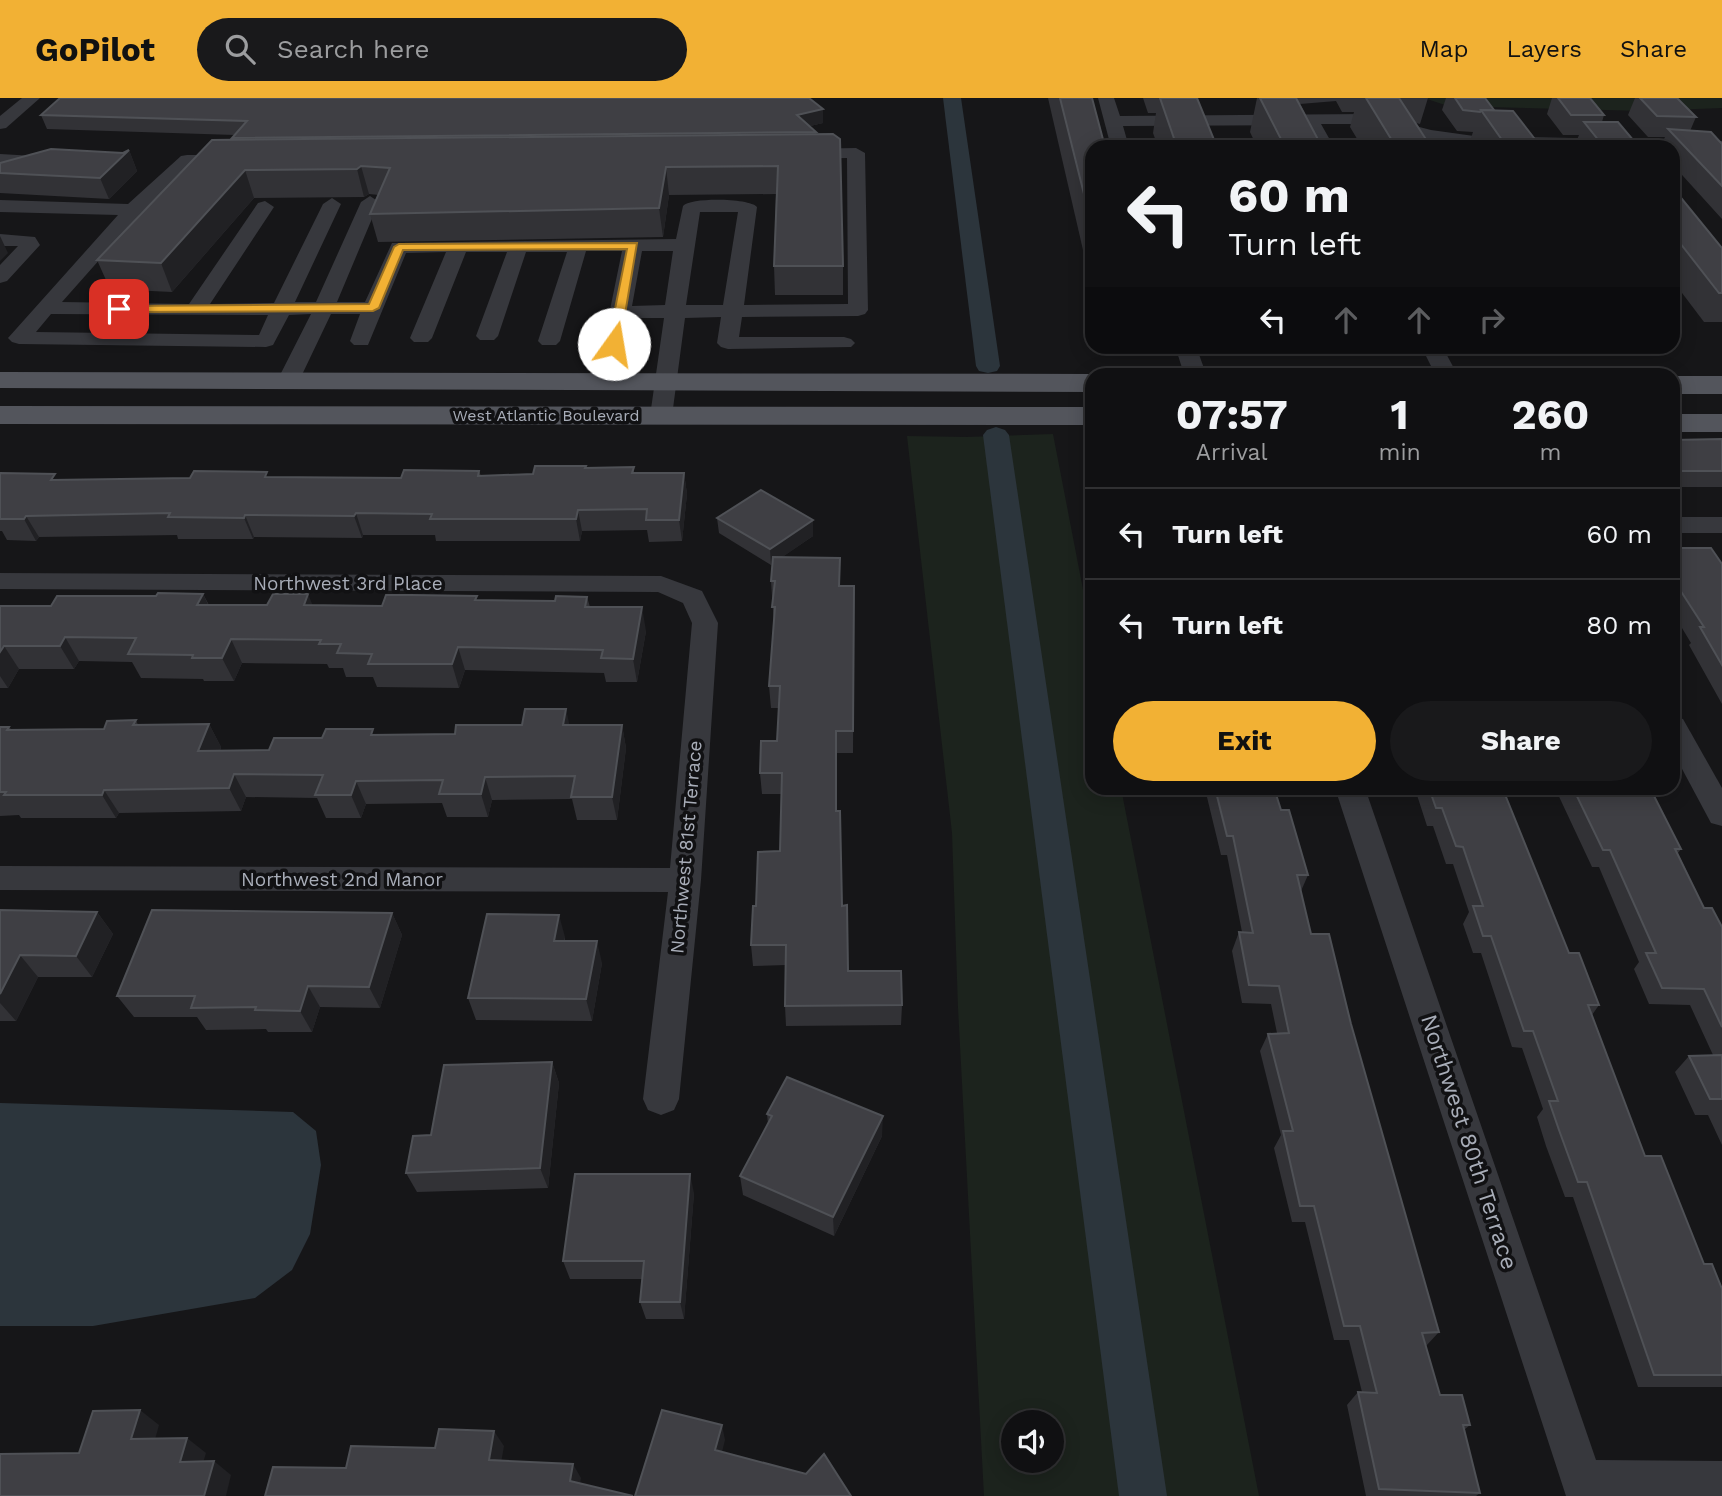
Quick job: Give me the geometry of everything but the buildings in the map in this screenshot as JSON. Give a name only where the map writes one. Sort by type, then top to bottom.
[{"type":"main road","name":"West Atlantic Boulevard","points":[[0,380],[1080,383]]},
{"type":"main road","points":[[1680,386],[1722,385]]},
{"type":"main road","name":"West Atlantic Boulevard","points":[[0,415],[1084,416]]},
{"type":"main road","points":[[1680,423],[1722,423]]},
{"type":"street","points":[[0,124],[32,98]]},
{"type":"street","points":[[1105,98],[1118,140]]},
{"type":"street","points":[[1330,98],[1357,120]]},
{"type":"street","points":[[1112,121],[1369,119],[1430,135],[1467,140]]},
{"type":"street","points":[[1311,121],[1321,140]]},
{"type":"street","points":[[1680,146],[1722,146]]},
{"type":"street","points":[[621,312],[858,310],[856,153],[786,154]]},
{"type":"street","points":[[0,159],[64,163]]},
{"type":"street","points":[[257,159],[187,160],[127,216],[19,338],[265,341],[332,204]]},
{"type":"street","points":[[0,180],[24,161]]},
{"type":"street","points":[[288,381],[324,309],[370,202]]},
{"type":"street","points":[[0,205],[127,216]]},
{"type":"street","points":[[661,416],[673,312],[692,206],[748,207],[735,310],[728,343],[844,343]]},
{"type":"street","points":[[195,310],[265,207]]},
{"type":"street","points":[[0,219],[127,216]]},
{"type":"street","points":[[0,240],[28,241],[30,245],[0,277]]},
{"type":"street","points":[[350,248],[684,245]]},
{"type":"street","points":[[549,341],[578,246]]},
{"type":"street","points":[[614,344],[633,246]]},
{"type":"street","points":[[361,341],[399,247]]},
{"type":"street","points":[[421,338],[458,247]]},
{"type":"street","points":[[488,336],[518,247]]},
{"type":"street","points":[[44,308],[373,308]]},
{"type":"street","points":[[1680,525],[1722,525]]},
{"type":"street","name":"Northwest 3rd Place","points":[[0,581],[661,584],[693,597]]},
{"type":"street","name":"Northwest 81st Terrace","points":[[661,1099],[685,880],[705,623],[693,597]]},
{"type":"street","points":[[1680,739],[1722,815]]},
{"type":"street","name":"Northwest 80th Terrace","points":[[1352,795],[1584,1489]]},
{"type":"street","name":"Northwest 2nd Manor","points":[[0,878],[685,880]]},
{"type":"street","points":[[1584,1489],[1722,1482]]},
{"type":"shaded area","points":[[1424,98],[1722,98],[1722,108],[1645,111],[1448,106]]},
{"type":"shaded area","points":[[1053,434],[1085,600],[1085,795],[1122,795],[1259,1496],[984,1496],[958,1008],[952,833],[907,436]]},
{"type":"shaded area","points":[[0,1103],[293,1112],[316,1131],[321,1165],[310,1234],[292,1270],[255,1298],[93,1326],[0,1326]]},
{"type":"waterway","points":[[952,98],[988,366]]},
{"type":"waterway","points":[[996,435],[1143,1496]]},
{"type":"route","points":[[119,309],[373,308],[399,247],[633,246],[614,344]]}]
